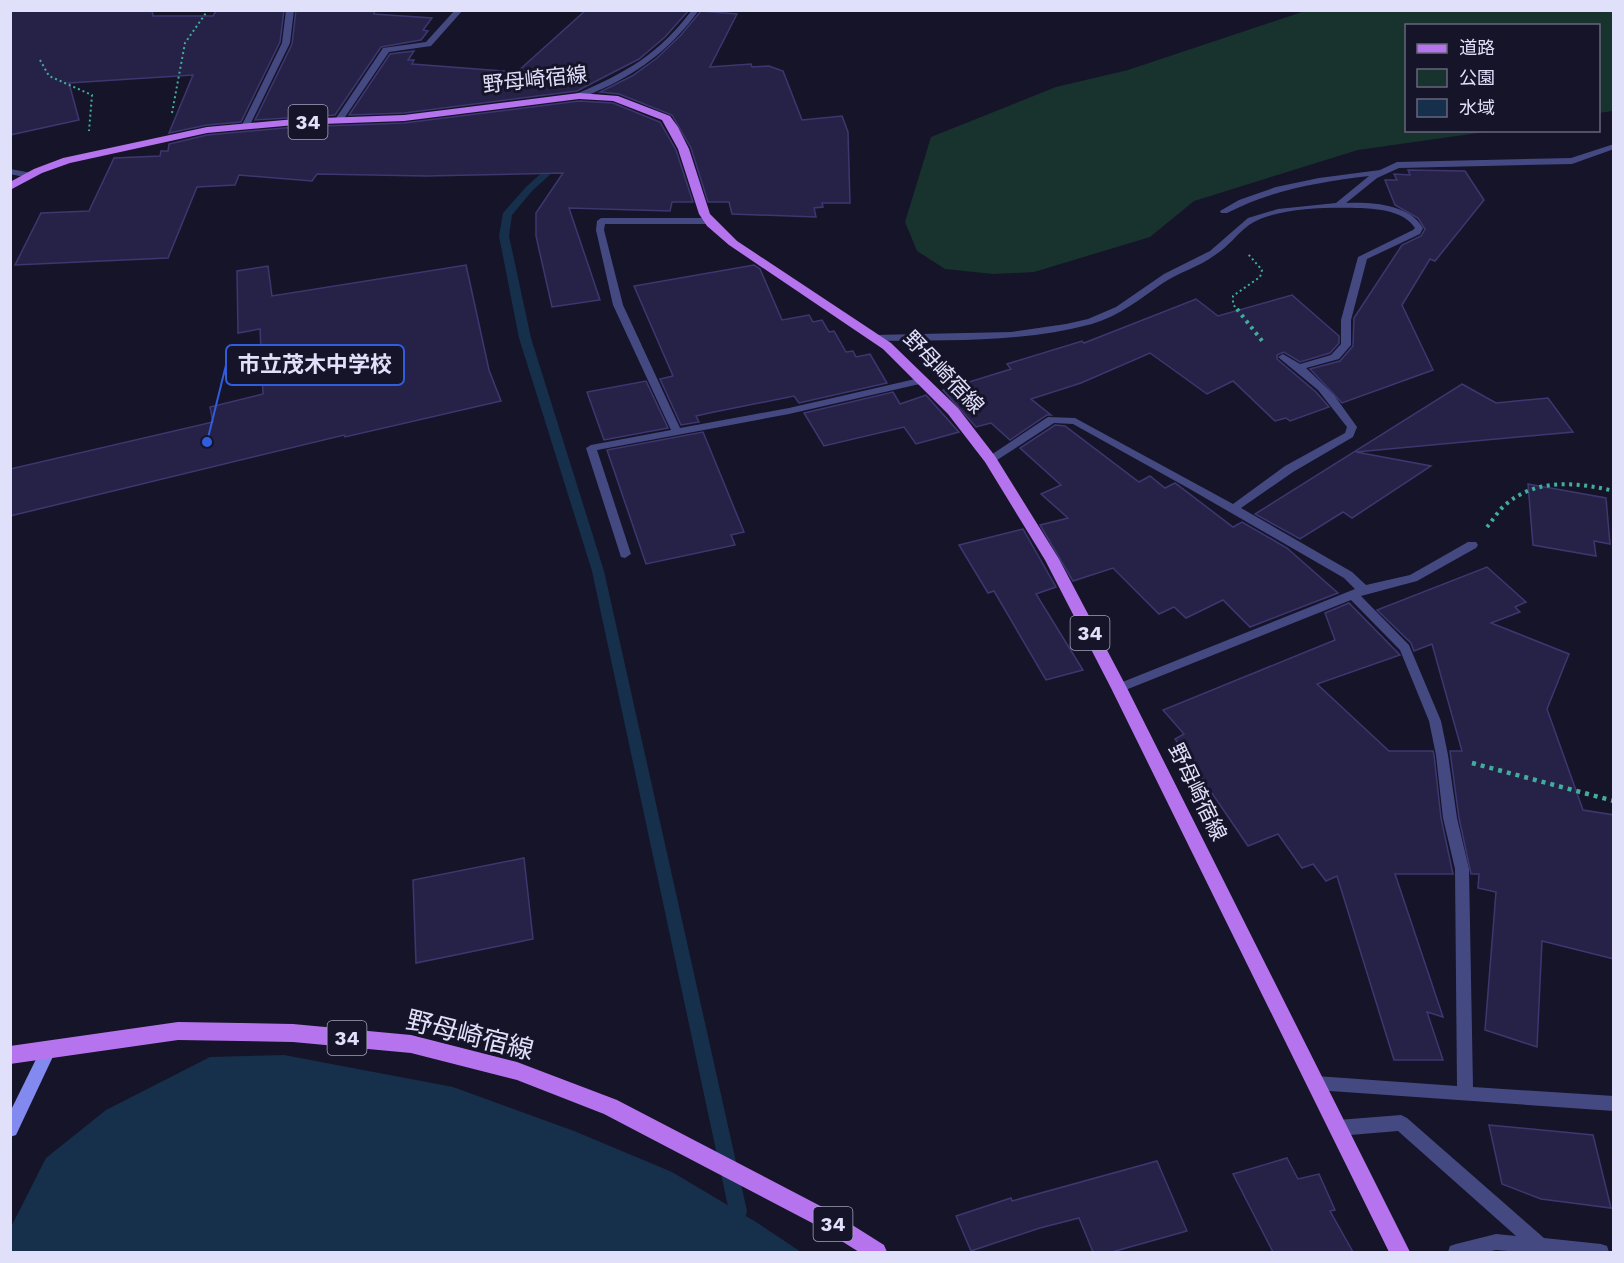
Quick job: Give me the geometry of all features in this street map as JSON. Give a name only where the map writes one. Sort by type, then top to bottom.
[{"type":"main road","name":"野母崎宿線","points":[[10,187],[29,175],[58,163],[87,155],[168,137],[246,125],[404,118],[579,96],[614,98],[660,114],[672,124],[702,211],[710,221],[733,243],[887,346],[953,411],[990,459],[1052,559],[1119,688],[1400,1252]]},
{"type":"main road","name":"野母崎宿線","points":[[10,1055],[178,1031],[293,1033],[411,1044],[517,1071],[610,1107],[822,1218],[877,1252]]},
{"type":"street","points":[[246,125],[286,43],[290,10]]},
{"type":"street","points":[[338,121],[386,50],[428,44],[460,10]]},
{"type":"street","points":[[579,96],[634,72],[655,56],[696,10]]},
{"type":"street","points":[[1339,204],[1396,165],[1572,161],[1614,146]]},
{"type":"street","points":[[10,171],[29,175]]},
{"type":"street","points":[[1224,211],[1244,200],[1319,180],[1383,172]]},
{"type":"street","points":[[874,338],[1011,333],[1055,329],[1091,321],[1128,306],[1177,270],[1213,253],[1252,219],[1274,213],[1339,204],[1366,205],[1405,214],[1412,218],[1419,228],[1416,232],[1363,257],[1346,320],[1347,345],[1335,357],[1300,367]]},
{"type":"street","points":[[677,432],[618,305],[600,230],[601,221],[710,221]]},
{"type":"street","points":[[1233,509],[1267,482],[1306,457],[1348,435],[1352,427],[1343,412],[1300,367],[1283,357]]},
{"type":"street","points":[[625,554],[591,448],[789,411],[924,380]]},
{"type":"street","points":[[990,459],[1052,419],[1075,421],[1348,575],[1358,592],[1405,648],[1435,721],[1450,818],[1462,869],[1465,1093]]},
{"type":"street","points":[[1119,688],[1358,592],[1413,578],[1472,545]]},
{"type":"street","points":[[10,1130],[49,1048]]},
{"type":"street","points":[[1316,1083],[1614,1104]]},
{"type":"street","points":[[1338,1128],[1401,1123],[1541,1247]]},
{"type":"street","points":[[1456,1252],[1496,1242],[1600,1252]]},
{"type":"path","points":[[168,137],[185,43],[207,10]]},
{"type":"path","points":[[40,60],[49,76],[92,95],[87,155]]},
{"type":"path","points":[[1230,237],[1262,270],[1260,276],[1233,296],[1233,304],[1268,347],[1283,357]]},
{"type":"path","points":[[1472,545],[1507,502],[1543,484],[1592,485],[1614,491]]},
{"type":"path","points":[[1442,755],[1614,801]]},
{"type":"green space","points":[[1305,11],[1613,11],[1613,111],[1600,113],[1600,24],[1405,24],[1405,132],[1485,132],[1358,150],[1194,201],[1150,237],[1034,272],[993,274],[945,269],[917,251],[905,222],[931,137],[1056,87],[1128,70]]},
{"type":"water","points":[[284,1055],[453,1087],[574,1131],[672,1172],[801,1252],[11,1252],[11,1227],[46,1158],[106,1110],[210,1057]]},
{"type":"building","points":[[10,10],[152,10],[153,16],[213,16],[216,11],[284,10],[280,42],[241,122],[207,125],[169,133],[193,75],[69,83],[79,120],[10,135]]},
{"type":"building","points":[[296,10],[375,10],[374,14],[432,18],[423,30],[428,31],[421,40],[381,47],[335,115],[255,120],[292,44]]},
{"type":"building","points":[[586,10],[689,10],[665,37],[639,59],[577,91],[404,113],[349,115],[390,54],[414,51],[408,60],[414,60],[412,64],[517,72]]},
{"type":"building","points":[[701,11],[737,14],[710,67],[751,64],[752,67],[769,66],[783,71],[802,120],[842,116],[848,132],[850,203],[822,203],[823,207],[814,208],[816,217],[732,214],[729,202],[708,202],[691,148],[672,115],[619,94],[600,92],[632,76],[657,58]]},
{"type":"building","points":[[579,101],[613,103],[660,122],[676,150],[693,202],[672,202],[670,211],[569,208],[600,300],[552,307],[536,236],[536,213],[563,173],[426,176],[317,174],[312,181],[239,175],[235,185],[197,187],[168,258],[15,265],[41,213],[89,211],[114,158],[160,156],[161,151],[168,151],[169,144],[207,135],[295,127],[404,123]]},
{"type":"building","points":[[1408,170],[1465,171],[1484,200],[1435,261],[1430,259],[1402,305],[1433,370],[1342,403],[1310,369],[1340,361],[1353,346],[1354,318],[1402,245],[1421,236],[1425,229],[1418,218],[1395,205],[1385,180],[1397,180],[1394,174],[1410,175]]},
{"type":"building","points":[[466,265],[489,370],[501,401],[345,437],[344,435],[10,516],[10,469],[213,422],[210,407],[263,394],[260,329],[238,333],[237,271],[268,266],[272,296]]},
{"type":"building","points":[[754,265],[760,269],[782,320],[809,315],[813,322],[822,320],[829,332],[834,331],[846,352],[853,351],[856,357],[870,354],[887,383],[799,403],[794,396],[714,412],[696,416],[699,422],[681,425],[660,379],[673,376],[634,286]]},
{"type":"building","points":[[1292,295],[1339,336],[1339,343],[1330,353],[1300,362],[1284,352],[1277,355],[1277,359],[1316,392],[1329,407],[1290,421],[1286,418],[1275,421],[1233,381],[1207,394],[1150,353],[1081,383],[1031,399],[1051,415],[1047,415],[1010,440],[991,423],[976,427],[943,390],[1011,369],[1007,364],[1082,341],[1084,343],[1196,299],[1218,316]]},
{"type":"building","points":[[646,381],[668,428],[604,440],[587,392]]},
{"type":"building","points":[[1462,384],[1496,403],[1548,398],[1573,432],[1356,452],[1431,466],[1352,518],[1343,512],[1300,539],[1255,514]]},
{"type":"building","points":[[893,392],[900,404],[926,395],[959,432],[916,444],[904,427],[824,446],[804,413]]},
{"type":"building","points":[[1055,425],[1065,426],[1139,482],[1150,476],[1165,488],[1175,483],[1233,527],[1242,522],[1287,548],[1338,593],[1250,627],[1223,600],[1186,618],[1174,607],[1159,614],[1113,568],[1073,581],[1040,525],[1068,518],[1041,494],[1061,485],[1020,448]]},
{"type":"building","points":[[703,432],[744,532],[731,535],[735,545],[646,564],[607,450]]},
{"type":"building","points":[[1528,484],[1606,498],[1610,544],[1594,541],[1596,556],[1533,545]]},
{"type":"building","points":[[1023,529],[1056,587],[1036,594],[1083,670],[1046,680],[994,591],[988,593],[959,545]]},
{"type":"building","points":[[1487,567],[1526,602],[1515,607],[1520,612],[1491,623],[1569,654],[1547,709],[1583,810],[1614,815],[1614,959],[1542,941],[1537,1047],[1485,1030],[1496,892],[1478,888],[1479,874],[1471,874],[1459,818],[1450,751],[1462,751],[1432,644],[1414,651],[1411,643],[1377,610]]},
{"type":"building","points":[[1349,603],[1400,655],[1317,684],[1389,751],[1433,751],[1434,755],[1441,818],[1453,874],[1395,874],[1443,1017],[1427,1012],[1443,1060],[1394,1060],[1337,876],[1326,881],[1313,864],[1302,868],[1278,834],[1248,846],[1175,739],[1184,734],[1163,710],[1335,640],[1325,613]]},
{"type":"building","points":[[524,858],[533,939],[416,963],[413,880]]},
{"type":"building","points":[[1489,1125],[1593,1135],[1611,1208],[1541,1199],[1502,1184]]},
{"type":"building","points":[[1287,1158],[1298,1179],[1319,1174],[1335,1210],[1330,1211],[1353,1252],[1273,1252],[1233,1174]]},
{"type":"building","points":[[1157,1161],[1187,1231],[1112,1252],[1093,1252],[1079,1218],[1040,1228],[971,1251],[956,1216],[1011,1198],[1012,1201]]},
{"type":"waterway","points":[[559,162],[529,189],[507,215],[504,236],[525,338],[598,571],[738,1211]]},
{"type":"place","name":"市立茂木中学校","points":[[207,442]]}]
